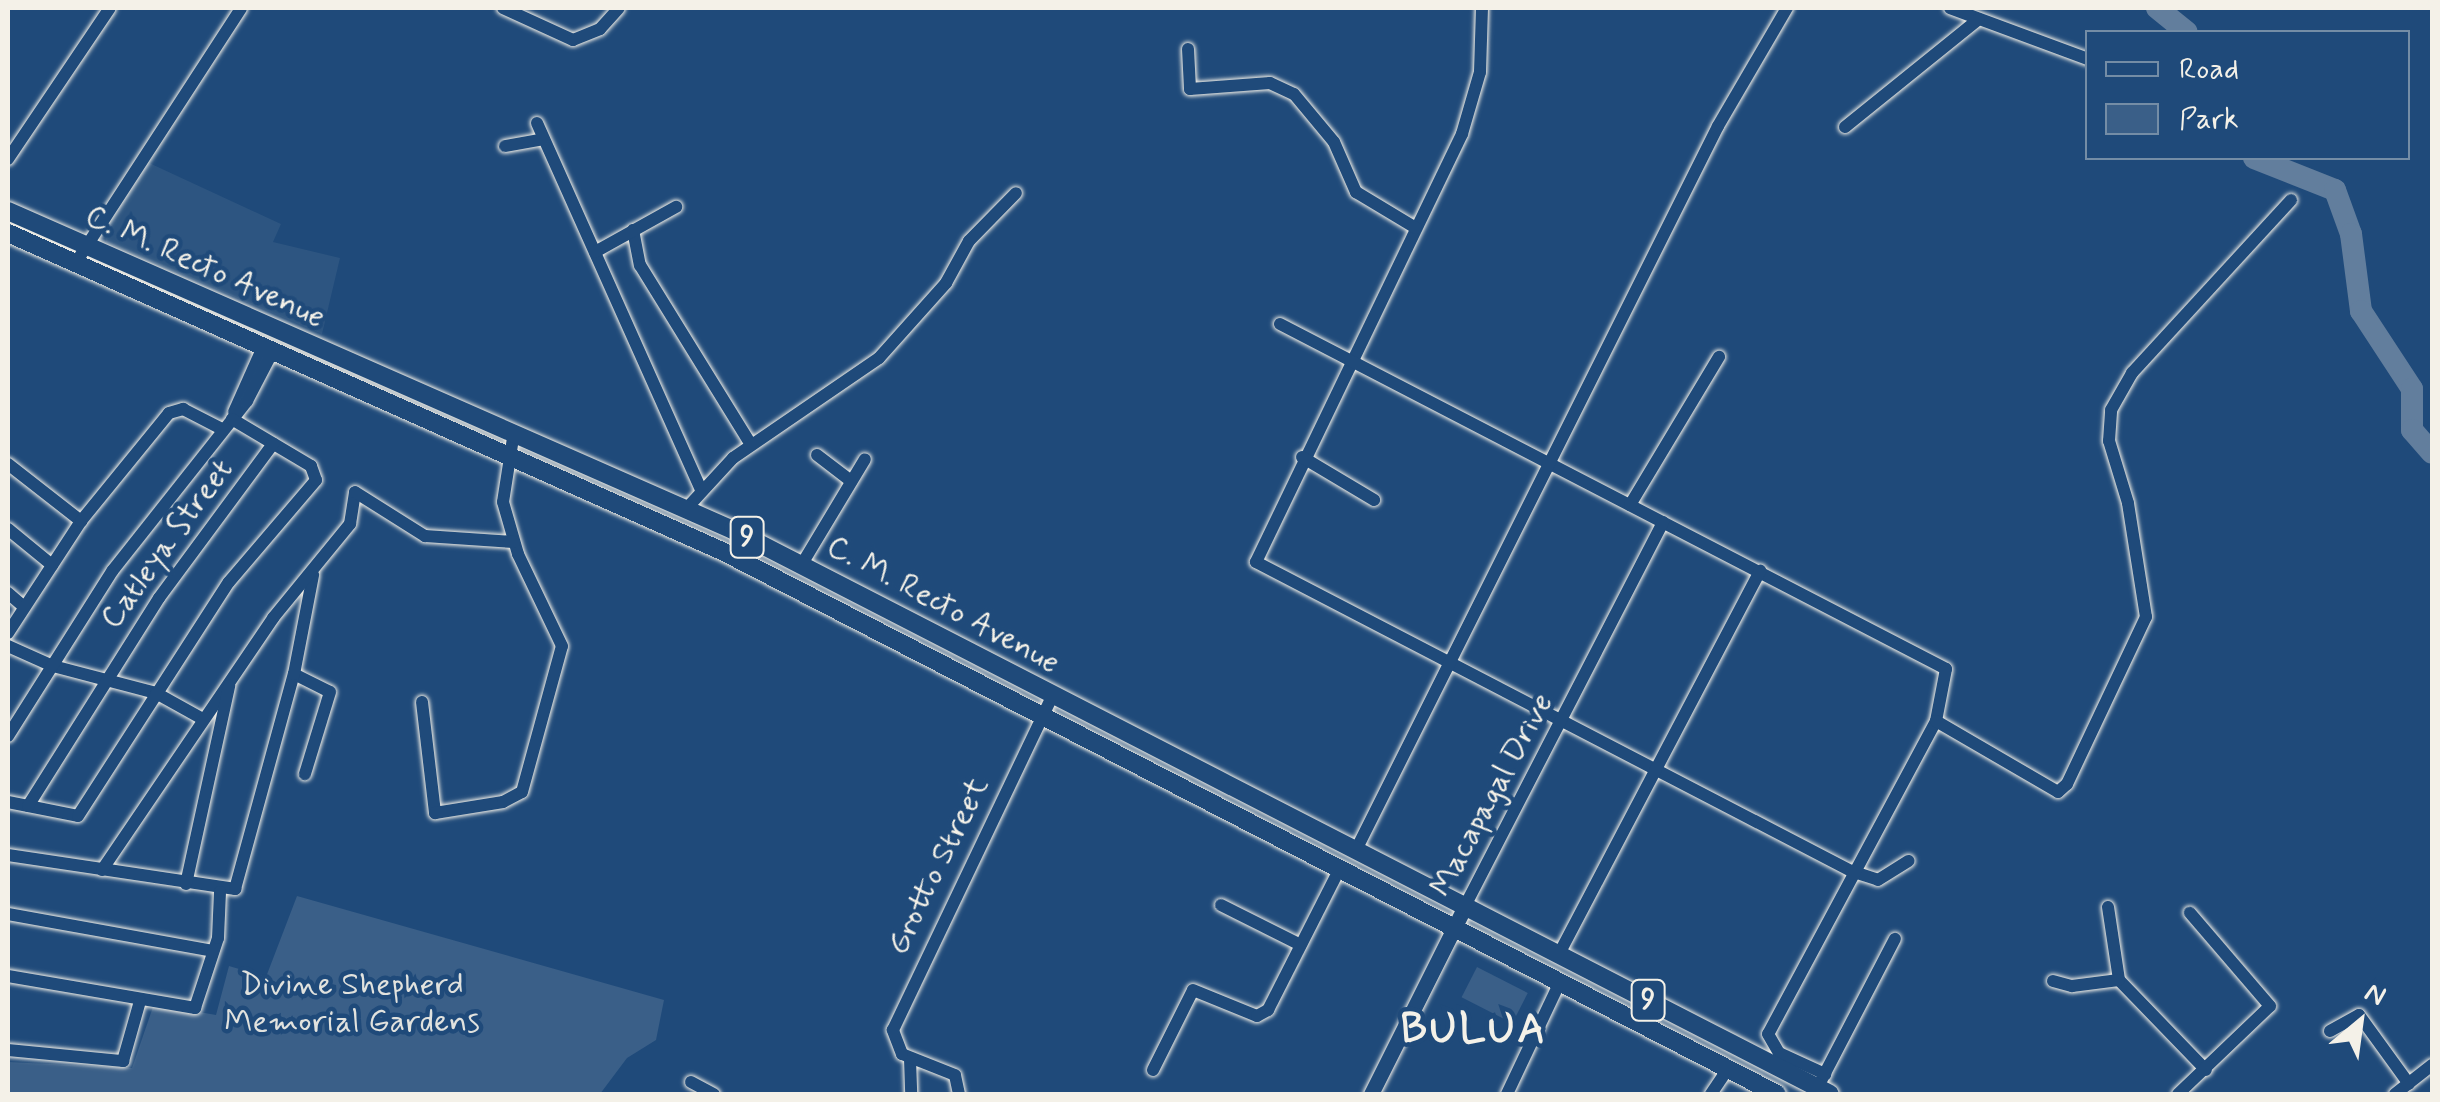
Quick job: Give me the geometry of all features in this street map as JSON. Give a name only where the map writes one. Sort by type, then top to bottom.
[{"type":"highway","name":"C. M. Recto Avenue","points":[[8,211],[514,438],[687,508],[1822,1088]]},
{"type":"highway","name":"C. M. Recto Avenue","points":[[8,233],[508,461],[688,535],[1776,1094]]},
{"type":"highway","points":[[1720,1065],[1724,1040]]},
{"type":"main road","name":"Macapagal Drive","points":[[1371,1094],[1465,906]]},
{"type":"street","points":[[8,158],[110,8]]},
{"type":"street","points":[[75,264],[242,8]]},
{"type":"street","points":[[503,8],[573,40],[600,29],[618,8]]},
{"type":"street","points":[[1482,8],[1473,105],[1352,362],[1302,457],[1256,562],[1851,872],[1878,880],[1909,861]]},
{"type":"street","points":[[1356,850],[1718,126],[1787,8]]},
{"type":"street","points":[[1950,8],[2085,58]]},
{"type":"street","points":[[1845,127],[1979,19]]},
{"type":"street","points":[[1188,49],[1190,88],[1270,82],[1294,94],[1334,142],[1356,192],[1416,228]]},
{"type":"street","points":[[536,123],[701,490]]},
{"type":"street","points":[[505,146],[543,139]]},
{"type":"street","points":[[687,508],[701,490],[751,445],[880,358],[946,283],[969,242],[1016,193]]},
{"type":"street","points":[[1936,720],[2058,792],[2067,784],[2146,617],[2128,503],[2109,441],[2111,410],[2132,373],[2291,200]]},
{"type":"street","points":[[595,252],[676,208]]},
{"type":"street","points":[[633,230],[640,265],[751,445]]},
{"type":"street","points":[[1280,324],[1946,670],[1936,720],[1851,872],[1768,1034],[1779,1053],[1822,1088],[1895,939]]},
{"type":"street","points":[[8,736],[122,558],[227,424],[267,351]]},
{"type":"street","points":[[1630,505],[1719,356]]},
{"type":"street","points":[[8,632],[81,522],[173,410],[183,408],[227,424],[273,444],[315,469],[316,480],[229,582],[78,816],[8,802]]},
{"type":"street","points":[[422,702],[435,813],[513,800],[522,792],[562,646],[514,542],[502,492],[514,438]]},
{"type":"street","name":"Catleya Street","points":[[28,806],[106,678],[273,444]]},
{"type":"street","points":[[816,455],[851,480]]},
{"type":"street","points":[[1302,457],[1374,500]]},
{"type":"street","points":[[802,564],[865,458]]},
{"type":"street","points":[[8,464],[81,522]]},
{"type":"street","points":[[102,870],[230,679],[350,524],[355,492],[425,536],[514,542]]},
{"type":"street","name":"Macapagal Drive","points":[[1465,906],[1663,522]]},
{"type":"street","points":[[8,529],[52,565]]},
{"type":"street","points":[[1559,954],[1658,774],[1760,571]]},
{"type":"street","points":[[8,854],[220,892],[239,884],[294,674],[312,574]]},
{"type":"street","points":[[8,593],[24,607]]},
{"type":"street","points":[[8,646],[54,666],[156,693],[203,719]]},
{"type":"street","points":[[294,674],[330,692],[305,774]]},
{"type":"street","points":[[186,884],[230,679]]},
{"type":"street","name":"Grotto Street","points":[[910,1059],[892,1030],[1052,696]]},
{"type":"street","points":[[1152,1070],[1193,990],[1264,1014],[1340,868]]},
{"type":"street","points":[[8,976],[195,1008],[214,950],[220,892]]},
{"type":"street","points":[[1221,905],[1301,944]]},
{"type":"street","points":[[2108,907],[2119,980],[2206,1070]]},
{"type":"street","points":[[2178,1094],[2270,1006],[2190,912]]},
{"type":"street","points":[[8,914],[214,950]]},
{"type":"street","points":[[2054,981],[2072,986],[2119,980]]},
{"type":"street","points":[[1506,1094],[1560,982]]},
{"type":"street","points":[[8,1050],[123,1061],[140,1001]]},
{"type":"street","points":[[2330,1031],[2360,1016],[2409,1084]]},
{"type":"street","points":[[911,1094],[910,1059],[952,1072],[959,1094]]},
{"type":"street","points":[[1712,1094],[1720,1065]]},
{"type":"street","points":[[2395,1094],[2432,1065]]},
{"type":"street","points":[[691,1082],[714,1094]]},
{"type":"shaded area","points":[[147,162],[281,224],[273,242],[340,258],[322,334],[106,242],[104,228]]},
{"type":"green space","name":"Divine Shepherd Memorial Gardens","points":[[297,896],[664,1000],[656,1040],[627,1058],[600,1094],[8,1094],[8,1062],[132,1068],[154,1004],[216,1015],[229,966],[266,977]]},
{"type":"green space","points":[[1477,967],[1528,993],[1512,1023],[1462,997]]},
{"type":"waterway","points":[[2157,8],[2184,30]]},
{"type":"waterway","points":[[2259,160],[2335,190],[2351,234],[2361,311],[2412,389],[2412,430],[2432,453]]},
{"type":"district","name":"BULUA","points":[[1474,1031]]}]
